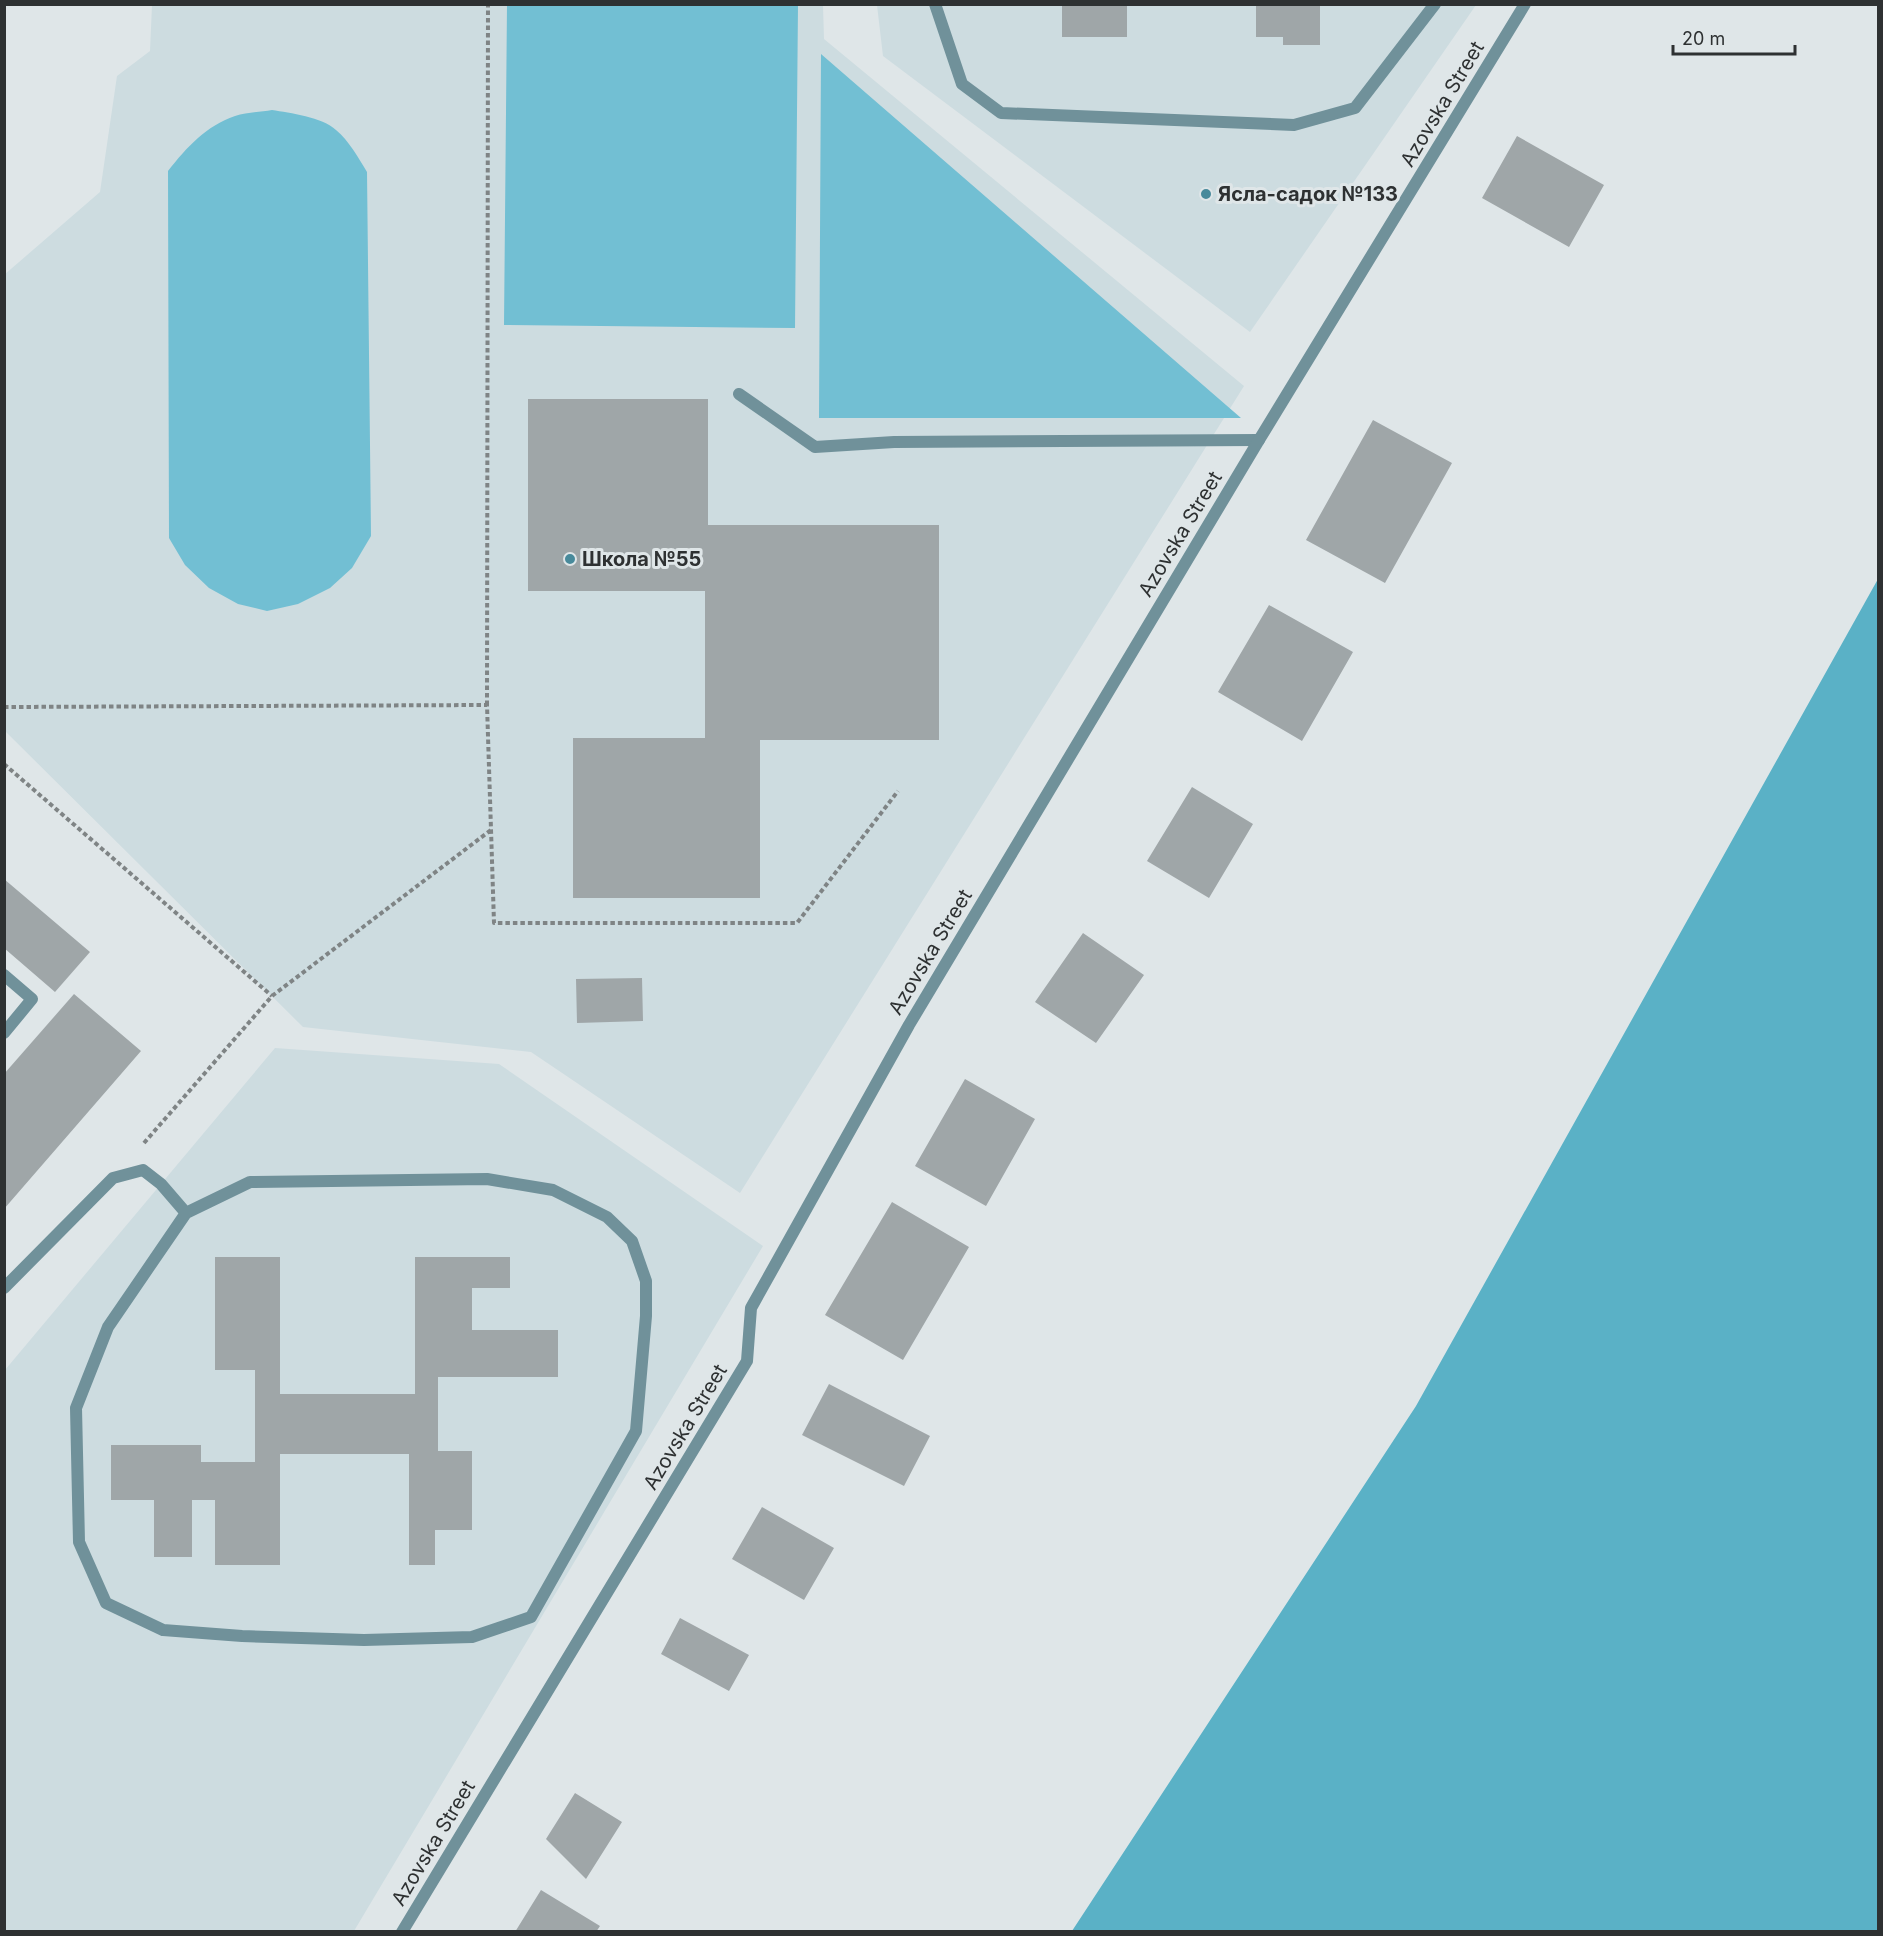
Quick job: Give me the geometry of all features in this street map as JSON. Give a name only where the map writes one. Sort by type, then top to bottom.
[{"type":"street","points":[[935,4],[962,84],[1001,113],[1294,124],[1355,108],[1434,4]]},
{"type":"street","name":"Azovska Street","points":[[402,1932],[747,1361],[751,1308],[909,1025],[1259,440],[1525,4]]},
{"type":"street","points":[[739,394],[815,447],[894,442],[1259,440]]},
{"type":"street","points":[[4,975],[32,999],[4,1033]]},
{"type":"street","points":[[4,1288],[113,1178],[142,1170],[161,1184],[186,1213]]},
{"type":"street","points":[[487,1179],[553,1190],[607,1217],[632,1241],[646,1281],[646,1316],[636,1431],[531,1617],[472,1637],[342,1640],[163,1630],[106,1603],[79,1542],[76,1408],[108,1327],[186,1213],[250,1182],[487,1179]]},
{"type":"path","points":[[488,4],[487,705],[494,923],[797,923],[898,791]]},
{"type":"path","points":[[4,707],[487,705]]},
{"type":"path","points":[[4,764],[272,996]]},
{"type":"path","points":[[143,1144],[272,996],[491,830]]},
{"type":"shaded area","name":"Школа №55","points":[[152,5],[823,5],[824,39],[1244,386],[740,1193],[531,1052],[303,1027],[5,731],[4,275],[100,192],[117,76],[150,51]]},
{"type":"shaded area","points":[[507,5],[798,5],[795,328],[504,325]]},
{"type":"shaded area","name":"Ясла-садок №133","points":[[877,5],[1476,5],[1250,332],[883,56]]},
{"type":"shaded area","points":[[821,54],[1241,418],[819,418]]},
{"type":"shaded area","points":[[272,110],[306,116],[330,126],[341,134],[367,172],[371,536],[352,568],[330,588],[298,604],[267,611],[238,604],[209,588],[185,565],[169,538],[168,171],[190,146],[215,125],[240,115]]},
{"type":"shaded area","points":[[1878,579],[1878,1931],[1072,1931],[1416,1406]]},
{"type":"shaded area","points":[[275,1048],[499,1064],[763,1246],[354,1931],[5,1932],[5,1370]]},
{"type":"building","points":[[1062,4],[1127,4],[1127,37],[1062,37]]},
{"type":"building","points":[[1256,4],[1320,4],[1320,45],[1283,45],[1283,37],[1256,37]]},
{"type":"building","points":[[1517,136],[1604,185],[1569,247],[1482,198]]},
{"type":"building","points":[[528,399],[708,399],[708,525],[939,525],[939,740],[760,740],[760,898],[573,898],[573,738],[705,738],[705,591],[528,591]]},
{"type":"building","points":[[1373,420],[1452,463],[1385,583],[1306,540]]},
{"type":"building","points":[[1269,605],[1353,652],[1302,741],[1218,692]]},
{"type":"building","points":[[1192,787],[1253,824],[1209,898],[1147,861]]},
{"type":"building","points":[[4,879],[90,952],[55,992],[4,948]]},
{"type":"building","points":[[1083,933],[1144,975],[1096,1043],[1035,1002]]},
{"type":"building","points":[[642,978],[643,1021],[577,1023],[576,979]]},
{"type":"building","points":[[74,994],[141,1051],[4,1209],[4,1074]]},
{"type":"building","points":[[965,1079],[1035,1119],[986,1206],[915,1166]]},
{"type":"building","points":[[892,1202],[969,1247],[903,1360],[825,1315]]},
{"type":"building","points":[[215,1257],[280,1257],[280,1394],[415,1394],[415,1257],[510,1257],[510,1288],[472,1288],[472,1330],[558,1330],[558,1377],[438,1377],[438,1451],[472,1451],[472,1530],[435,1530],[435,1565],[409,1565],[409,1454],[280,1454],[280,1565],[215,1565],[215,1500],[192,1500],[192,1557],[154,1557],[154,1500],[111,1500],[111,1445],[201,1445],[201,1462],[255,1462],[255,1370],[215,1370]]},
{"type":"building","points":[[829,1384],[930,1436],[904,1486],[802,1435]]},
{"type":"building","points":[[762,1507],[834,1548],[804,1600],[732,1559]]},
{"type":"building","points":[[680,1618],[749,1655],[729,1691],[661,1654]]},
{"type":"building","points":[[575,1793],[622,1822],[586,1879],[546,1839]]},
{"type":"building","points":[[541,1890],[600,1926],[596,1932],[515,1932]]},
{"type":"place","name":"Ясла-садок №133","points":[[1206,194]]},
{"type":"place","name":"Школа №55","points":[[570,559]]}]
